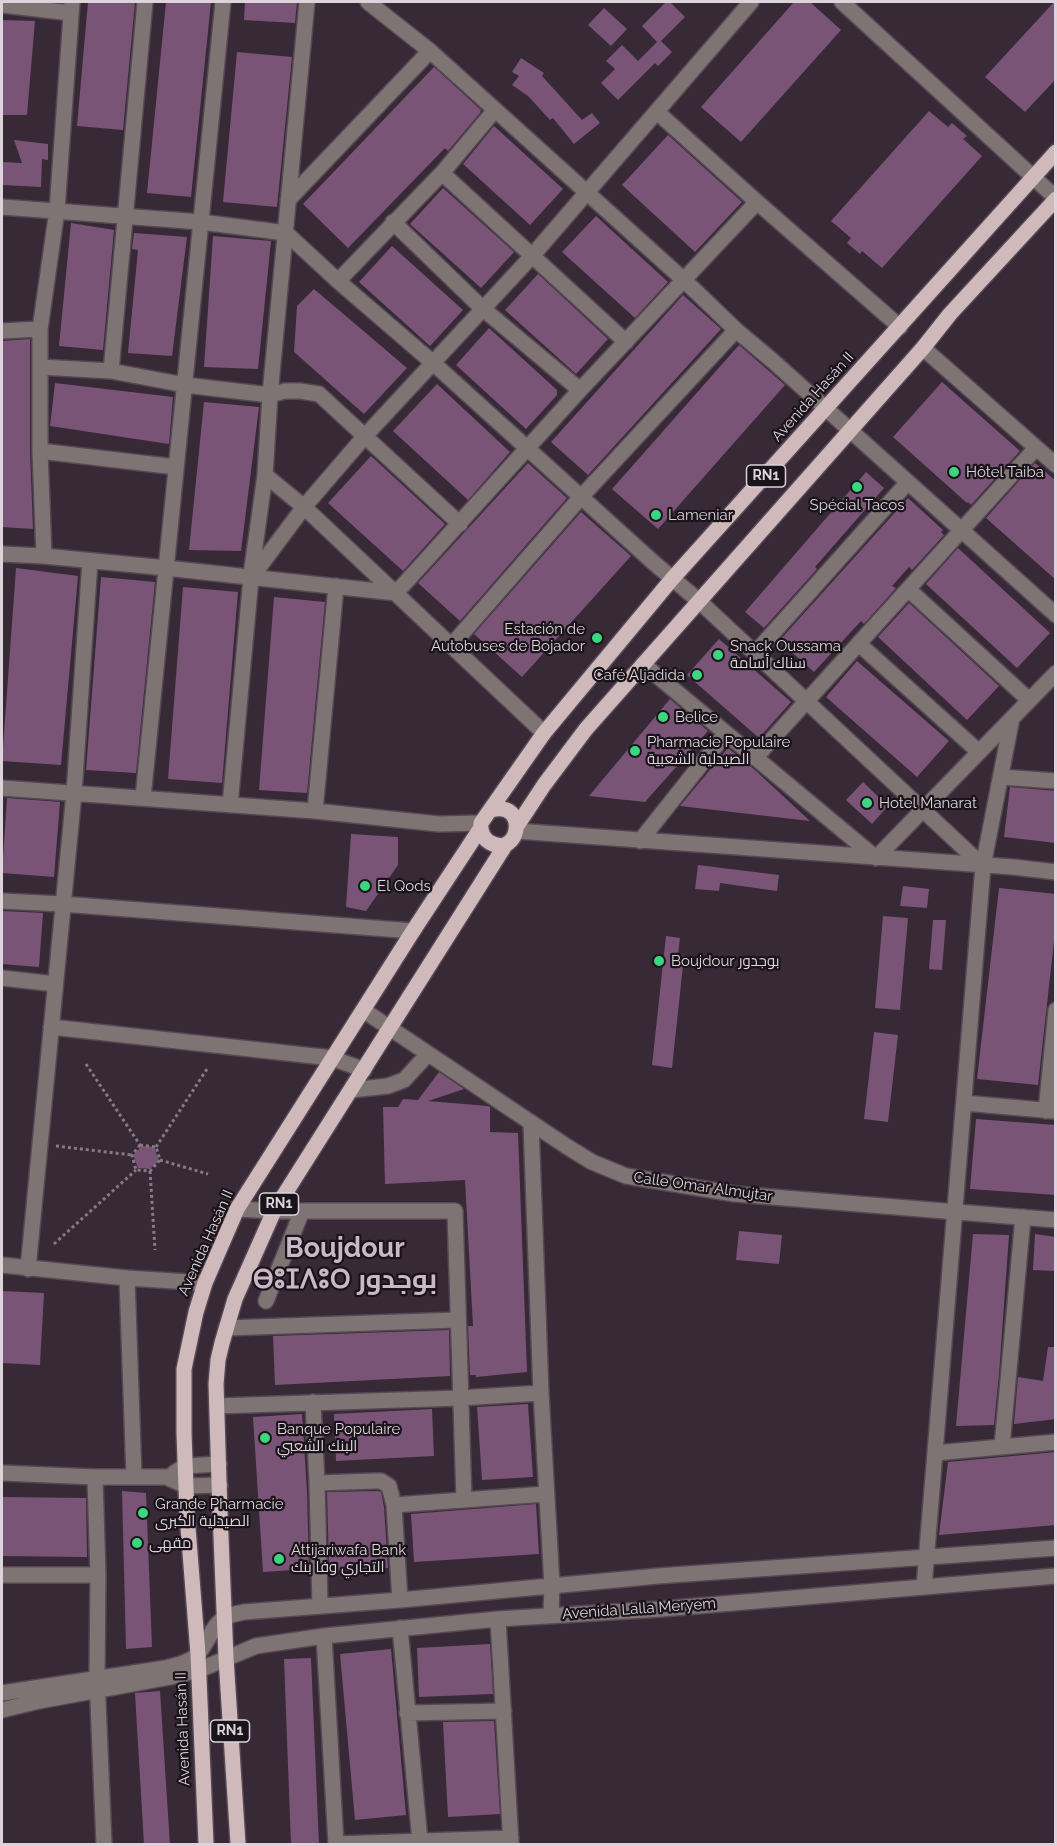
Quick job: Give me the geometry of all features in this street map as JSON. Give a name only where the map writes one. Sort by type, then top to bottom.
[{"type":"main road","name":"Avenida Hasán II","points":[[491,810],[544,733],[672,579],[1056,152]]},
{"type":"main road","name":"RN1","points":[[238,1845],[224,1617],[217,1406],[218,1360],[238,1291],[274,1211],[506,844],[514,837],[544,785],[586,729],[923,348],[950,314],[1056,198]]},
{"type":"main road","points":[[491,810],[497,809],[513,815],[517,829]]},
{"type":"main road","name":"RN1","points":[[480,826],[486,813],[491,810]]},
{"type":"main road","name":"Avenida Hasán II","points":[[206,1845],[199,1670],[185,1466],[184,1369],[189,1340],[205,1283],[237,1209],[480,826]]},
{"type":"main road","points":[[480,826],[489,843],[506,844]]},
{"type":"street","points":[[111,371],[145,2]]},
{"type":"street","points":[[143,798],[223,2]]},
{"type":"street","points":[[230,805],[251,578],[266,475],[270,395],[307,2]]},
{"type":"street","points":[[368,2],[429,51],[685,281],[736,330],[1056,615]]},
{"type":"street","points":[[251,578],[304,507],[365,436],[532,256],[751,2]]},
{"type":"street","points":[[842,2],[1056,198]]},
{"type":"street","points":[[2,5],[71,7],[57,210],[40,329],[40,452],[44,556]]},
{"type":"street","points":[[288,200],[429,51]]},
{"type":"street","points":[[338,281],[442,173],[495,110]]},
{"type":"street","points":[[657,112],[900,327]]},
{"type":"street","points":[[442,173],[626,342]]},
{"type":"street","points":[[396,593],[580,390],[757,202]]},
{"type":"street","points":[[2,207],[201,222],[286,233],[699,601],[983,866]]},
{"type":"street","points":[[393,222],[482,308],[580,390]]},
{"type":"street","points":[[2,331],[40,329]]},
{"type":"street","points":[[451,646],[581,497],[736,330]]},
{"type":"street","points":[[923,348],[1056,465]]},
{"type":"street","points":[[41,367],[111,371],[185,385],[270,395],[285,391],[319,394],[460,524]]},
{"type":"street","points":[[755,758],[1036,448]]},
{"type":"street","points":[[40,452],[176,467]]},
{"type":"street","points":[[266,475],[304,507],[544,733]]},
{"type":"street","points":[[755,653],[908,482]]},
{"type":"street","points":[[2,554],[166,568],[396,593]]},
{"type":"street","points":[[28,1269],[74,793],[90,561]]},
{"type":"street","points":[[315,811],[336,585]]},
{"type":"street","points":[[908,589],[1029,700]]},
{"type":"street","points":[[859,644],[979,752]]},
{"type":"street","points":[[643,664],[876,858]]},
{"type":"street","points":[[876,858],[1056,673]]},
{"type":"street","points":[[924,1587],[983,866],[1012,718]]},
{"type":"street","points":[[640,840],[726,733]]},
{"type":"street","points":[[1001,777],[1056,781]]},
{"type":"street","points":[[2,788],[315,811],[480,826]]},
{"type":"street","points":[[517,829],[1056,872]]},
{"type":"street","points":[[2,901],[413,931]]},
{"type":"street","points":[[2,978],[55,984]]},
{"type":"street","name":"Calle Omar Almujtar","points":[[363,1010],[531,1124],[592,1162],[626,1176],[735,1194],[1056,1220]]},
{"type":"street","points":[[964,1103],[1051,1111],[1056,1010]]},
{"type":"street","points":[[51,1027],[332,1058],[364,1070]]},
{"type":"street","points":[[351,1089],[388,1086],[404,1080],[428,1054]]},
{"type":"street","points":[[531,1124],[541,1393],[552,1585],[551,1615]]},
{"type":"street","points":[[237,1209],[455,1211],[464,1500]]},
{"type":"street","points":[[266,1301],[302,1211]]},
{"type":"street","points":[[1002,1446],[1023,1217]]},
{"type":"street","points":[[2,1265],[127,1278],[205,1283]]},
{"type":"street","points":[[127,1278],[134,1477]]},
{"type":"street","points":[[226,1328],[457,1320]]},
{"type":"street","points":[[217,1406],[541,1393]]},
{"type":"street","points":[[313,1402],[320,1606]]},
{"type":"street","points":[[935,1454],[1056,1442]]},
{"type":"street","points":[[166,1477],[185,1466],[219,1464]]},
{"type":"street","points":[[2,1473],[166,1477],[186,1486],[220,1485]]},
{"type":"street","points":[[95,1477],[98,1575],[97,1684],[104,1845]]},
{"type":"street","points":[[317,1483],[381,1481],[392,1490],[400,1600]]},
{"type":"street","points":[[394,1505],[546,1494]]},
{"type":"street","name":"Avenida Lalla Meryem","points":[[224,1617],[244,1612],[658,1576],[1056,1548]]},
{"type":"street","points":[[2,1575],[98,1575]]},
{"type":"street","name":"Avenida Lalla Meryem","points":[[97,1684],[199,1670],[256,1646],[324,1636],[498,1619],[661,1609],[1056,1576]]},
{"type":"street","points":[[2,1710],[182,1664],[198,1654],[217,1623],[224,1617]]},
{"type":"street","points":[[324,1636],[336,1844],[511,1841],[498,1619]]},
{"type":"street","points":[[400,1628],[420,1841]]},
{"type":"street","points":[[2,1694],[97,1684]]},
{"type":"street","points":[[407,1713],[504,1711]]},
{"type":"path","points":[[86,1064],[140,1145],[156,1147]]},
{"type":"path","points":[[156,1147],[207,1069]]},
{"type":"path","points":[[40,1145],[132,1155]]},
{"type":"path","points":[[132,1155],[140,1145]]},
{"type":"path","points":[[156,1147],[160,1160]]},
{"type":"path","points":[[132,1155],[136,1170]]},
{"type":"path","points":[[155,1250],[150,1171],[160,1160]]},
{"type":"path","points":[[160,1160],[208,1174]]},
{"type":"path","points":[[54,1244],[136,1170],[150,1171]]},
{"type":"building","points":[[88,2],[135,2],[123,130],[77,126]]},
{"type":"building","points":[[166,2],[211,2],[191,197],[147,193]]},
{"type":"building","points":[[245,2],[297,2],[295,23],[244,20]]},
{"type":"building","points":[[666,2],[670,2],[685,17],[661,41],[672,52],[658,66],[655,63],[618,100],[601,83],[615,69],[606,61],[622,45],[638,61],[657,42],[642,26]]},
{"type":"building","points":[[794,2],[810,2],[841,30],[741,142],[701,107]]},
{"type":"building","points":[[1056,2],[1056,79],[1025,112],[985,77]]},
{"type":"building","points":[[604,8],[627,29],[611,46],[588,25]]},
{"type":"building","points":[[2,20],[35,21],[27,115],[2,115]]},
{"type":"building","points":[[237,52],[292,57],[277,207],[223,202]]},
{"type":"building","points":[[521,58],[544,73],[542,76],[582,120],[592,113],[600,123],[574,144],[553,118],[550,120],[528,96],[512,85],[519,76],[512,72]]},
{"type":"building","points":[[434,67],[481,110],[480,113],[448,151],[445,148],[348,248],[303,204]]},
{"type":"building","points":[[929,111],[948,127],[952,123],[967,136],[963,139],[982,156],[882,268],[862,251],[860,254],[847,243],[851,238],[831,221]]},
{"type":"building","points":[[494,126],[563,189],[530,225],[463,164]]},
{"type":"building","points":[[668,135],[742,202],[695,252],[622,185]]},
{"type":"building","points":[[14,140],[48,144],[48,160],[42,159],[41,187],[2,185],[2,162],[22,163]]},
{"type":"building","points":[[443,188],[514,252],[481,288],[410,224]]},
{"type":"building","points":[[596,216],[668,282],[635,318],[562,252]]},
{"type":"building","points":[[71,223],[114,230],[103,350],[59,346]]},
{"type":"building","points":[[134,233],[187,237],[172,356],[128,353],[138,250],[132,249]]},
{"type":"building","points":[[213,236],[271,241],[258,369],[204,367]]},
{"type":"building","points":[[392,246],[463,310],[430,346],[359,282]]},
{"type":"building","points":[[538,274],[608,339],[576,374],[505,310]]},
{"type":"building","points":[[314,289],[407,368],[364,414],[294,352],[297,306]]},
{"type":"building","points":[[683,295],[721,329],[588,475],[551,442]]},
{"type":"building","points":[[489,328],[557,390],[557,395],[526,429],[456,365]]},
{"type":"building","points":[[30,339],[33,529],[2,527],[2,341]]},
{"type":"building","points":[[739,345],[785,385],[658,529],[612,489]]},
{"type":"building","points":[[942,382],[1020,451],[971,505],[893,437]]},
{"type":"building","points":[[55,383],[173,397],[169,444],[50,426]]},
{"type":"building","points":[[437,384],[510,452],[468,500],[393,431]]},
{"type":"building","points":[[204,402],[259,407],[241,551],[189,550]]},
{"type":"building","points":[[371,456],[445,524],[403,571],[328,503]]},
{"type":"building","points":[[528,463],[567,498],[460,621],[418,583]]},
{"type":"building","points":[[1035,463],[1056,481],[1056,580],[986,518]]},
{"type":"building","points":[[866,472],[884,488],[815,567],[817,569],[764,628],[745,612]]},
{"type":"building","points":[[908,498],[943,530],[941,532],[944,535],[912,570],[909,567],[892,586],[896,588],[864,624],[861,621],[814,672],[779,641]]},
{"type":"building","points":[[581,512],[631,556],[522,677],[474,634]]},
{"type":"building","points":[[958,548],[1050,633],[1017,668],[926,584]]},
{"type":"building","points":[[16,568],[78,576],[61,765],[2,761]]},
{"type":"building","points":[[101,577],[155,582],[136,773],[86,770]]},
{"type":"building","points":[[183,587],[238,592],[222,783],[168,779]]},
{"type":"building","points":[[274,597],[325,602],[307,793],[259,790]]},
{"type":"building","points":[[909,603],[999,686],[967,720],[878,637]]},
{"type":"building","points":[[719,639],[791,702],[759,738],[687,675]]},
{"type":"building","points":[[857,661],[949,741],[917,777],[826,697]]},
{"type":"building","points":[[670,699],[708,731],[645,802],[589,796]]},
{"type":"building","points":[[728,748],[756,771],[810,821],[680,806]]},
{"type":"building","name":"Hotel Manarat","points":[[863,782],[888,806],[872,824],[846,800]]},
{"type":"building","points":[[1010,787],[1056,791],[1056,843],[1004,837]]},
{"type":"building","points":[[7,798],[60,802],[54,877],[2,873]]},
{"type":"building","name":"El Qods","points":[[351,834],[398,837],[398,865],[366,911],[346,907]]},
{"type":"building","points":[[698,865],[779,875],[777,891],[720,883],[719,891],[695,889]]},
{"type":"building","points":[[903,886],[929,889],[927,908],[900,906]]},
{"type":"building","points":[[999,888],[1056,894],[1056,923],[1038,1085],[977,1079]]},
{"type":"building","points":[[2,911],[43,913],[39,967],[2,964]]},
{"type":"building","points":[[883,916],[908,918],[900,1010],[875,1008]]},
{"type":"building","points":[[933,920],[946,920],[942,970],[929,969]]},
{"type":"building","points":[[666,936],[680,938],[678,955],[684,956],[672,1068],[652,1065]]},
{"type":"building","points":[[874,1032],[898,1035],[888,1122],[864,1119]]},
{"type":"building","points":[[439,1072],[464,1089],[428,1101],[488,1106],[490,1107],[490,1132],[518,1133],[527,1372],[476,1377],[476,1375],[470,1375],[468,1326],[473,1326],[465,1180],[385,1184],[383,1107],[398,1107],[403,1099],[418,1100]]},
{"type":"building","points":[[976,1119],[1056,1125],[1056,1195],[970,1189]]},
{"type":"building","points":[[142,1146],[154,1147],[159,1161],[150,1169],[138,1168],[133,1155]]},
{"type":"building","points":[[739,1231],[782,1235],[779,1264],[736,1260]]},
{"type":"building","points":[[973,1234],[1009,1235],[999,1374],[994,1425],[956,1426]]},
{"type":"building","points":[[1035,1234],[1056,1237],[1056,1271],[1033,1270]]},
{"type":"building","points":[[2,1291],[44,1293],[40,1365],[2,1363]]},
{"type":"building","points":[[449,1330],[450,1376],[275,1385],[273,1336]]},
{"type":"building","points":[[1048,1347],[1056,1347],[1056,1419],[1014,1424],[1018,1377],[1043,1381]]},
{"type":"building","points":[[528,1404],[533,1477],[482,1480],[477,1407]]},
{"type":"building","points":[[432,1409],[434,1456],[336,1461],[334,1414]]},
{"type":"building","points":[[302,1414],[309,1569],[263,1572],[253,1417]]},
{"type":"building","points":[[1056,1452],[1056,1525],[939,1535],[948,1462]]},
{"type":"building","points":[[122,1491],[146,1493],[152,1647],[126,1649]]},
{"type":"building","points":[[327,1492],[381,1492],[384,1507],[388,1568],[336,1571],[336,1567],[329,1567]]},
{"type":"building","points":[[2,1497],[86,1498],[87,1557],[2,1556]]},
{"type":"building","points":[[536,1504],[539,1554],[414,1562],[411,1514]]},
{"type":"building","points":[[490,1644],[493,1694],[419,1697],[417,1648]]},
{"type":"building","points":[[391,1649],[406,1815],[355,1820],[340,1654]]},
{"type":"building","points":[[311,1658],[319,1845],[291,1845],[284,1659]]},
{"type":"building","points":[[160,1691],[170,1845],[144,1845],[135,1693]]},
{"type":"building","points":[[494,1721],[500,1814],[448,1817],[443,1722]]},
{"type":"place","name":"Hôtel Taiba","points":[[954,472]]},
{"type":"place","name":"Spécial Tacos","points":[[857,487]]},
{"type":"place","name":"Lameniar","points":[[656,515]]},
{"type":"place","name":"Estación de Autobuses de Bojador","points":[[597,638]]},
{"type":"place","name":"Snack Oussama سناك أسامة","points":[[718,655]]},
{"type":"place","name":"Café Aljadida","points":[[697,675]]},
{"type":"place","name":"Belice","points":[[663,717]]},
{"type":"place","name":"Pharmacie Populaire الصيدلية الشعبية","points":[[635,751]]},
{"type":"place","name":"Hotel Manarat","points":[[867,803]]},
{"type":"place","name":"El Qods","points":[[365,886]]},
{"type":"place","name":"Boujdour بوجدور","points":[[659,961]]},
{"type":"place","name":"Banque Populaire البنك الشعبي","points":[[265,1438]]},
{"type":"place","name":"Grande Pharmacie الصيدلية الكبرى","points":[[143,1513]]},
{"type":"place","name":"مقهى","points":[[137,1543]]},
{"type":"place","name":"Attijariwafa Bank التجاري وفا بنك","points":[[279,1559]]},
{"type":"district","name":"Boujdour ⴱⵓⵊⴷⵓⵔ بوجدور","points":[[345,1264]]}]
